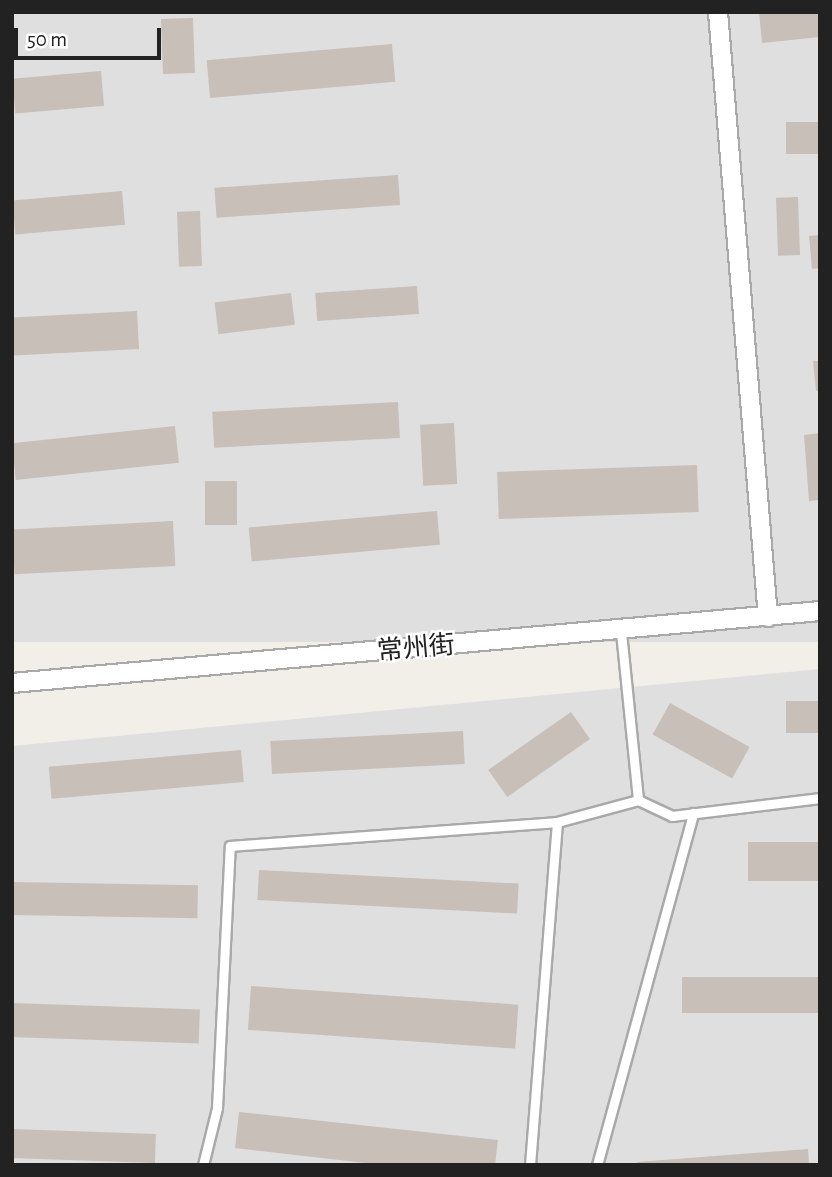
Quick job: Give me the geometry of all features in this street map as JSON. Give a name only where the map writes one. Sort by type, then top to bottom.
[{"type":"street","points":[[718,12],[768,617]]},
{"type":"street","name":"常州街","points":[[12,682],[621,632],[820,611]]},
{"type":"lane","points":[[621,632],[638,800]]},
{"type":"lane","points":[[203,1165],[217,1108],[230,846],[557,822],[638,800],[672,816],[820,798]]},
{"type":"lane","points":[[597,1165],[693,813]]},
{"type":"lane","points":[[530,1165],[557,822]]},
{"type":"shaded area","points":[[12,12],[820,12],[820,642],[12,642]]},
{"type":"shaded area","points":[[820,669],[820,1165],[12,1165],[12,746]]},
{"type":"building","points":[[759,12],[820,12],[820,37],[762,43]]},
{"type":"building","points":[[193,18],[195,73],[163,74],[161,19]]},
{"type":"building","points":[[392,44],[395,82],[210,98],[207,60]]},
{"type":"building","points":[[101,71],[104,106],[15,114],[12,79]]},
{"type":"building","points":[[786,122],[820,122],[820,154],[786,154]]},
{"type":"building","points":[[398,175],[400,205],[217,218],[214,188]]},
{"type":"building","points":[[122,191],[125,225],[15,234],[12,201]]},
{"type":"building","points":[[798,197],[800,255],[778,256],[776,198]]},
{"type":"building","points":[[200,211],[202,266],[179,267],[177,212]]},
{"type":"building","points":[[820,235],[820,268],[812,269],[809,236]]},
{"type":"building","points":[[417,286],[419,314],[317,321],[315,293]]},
{"type":"building","points":[[291,293],[295,325],[218,334],[215,302]]},
{"type":"building","points":[[137,311],[139,349],[14,355],[12,318]]},
{"type":"building","points":[[813,361],[820,361],[820,390],[816,391]]},
{"type":"building","points":[[398,402],[400,438],[214,448],[212,412]]},
{"type":"building","points":[[454,423],[457,484],[423,486],[420,425]]},
{"type":"building","points":[[175,426],[179,463],[16,480],[12,443]]},
{"type":"building","points":[[820,433],[820,500],[809,501],[804,435]]},
{"type":"building","points":[[697,465],[699,512],[499,519],[497,472]]},
{"type":"building","points":[[205,481],[237,481],[237,525],[205,525]]},
{"type":"building","points":[[437,511],[440,545],[252,561],[249,527]]},
{"type":"building","points":[[173,521],[175,566],[15,574],[12,529]]},
{"type":"building","points":[[786,701],[820,701],[820,733],[786,733]]},
{"type":"building","points":[[670,703],[750,747],[732,779],[653,734]]},
{"type":"building","points":[[571,712],[590,739],[507,797],[488,770]]},
{"type":"building","points":[[463,731],[465,764],[272,774],[270,741]]},
{"type":"building","points":[[241,750],[244,782],[52,799],[49,767]]},
{"type":"building","points":[[748,842],[820,842],[820,881],[748,881]]},
{"type":"building","points":[[259,870],[519,884],[517,914],[257,900]]},
{"type":"building","points":[[12,882],[198,885],[197,918],[12,915]]},
{"type":"building","points":[[682,977],[820,977],[820,1013],[682,1013]]},
{"type":"building","points":[[251,986],[518,1005],[515,1049],[248,1030]]},
{"type":"building","points":[[12,1003],[200,1010],[199,1044],[12,1037]]},
{"type":"building","points":[[239,1112],[498,1140],[495,1165],[383,1165],[235,1148]]},
{"type":"building","points":[[12,1129],[156,1134],[155,1163],[12,1158]]},
{"type":"building","points":[[808,1149],[809,1165],[638,1165],[637,1162]]}]
